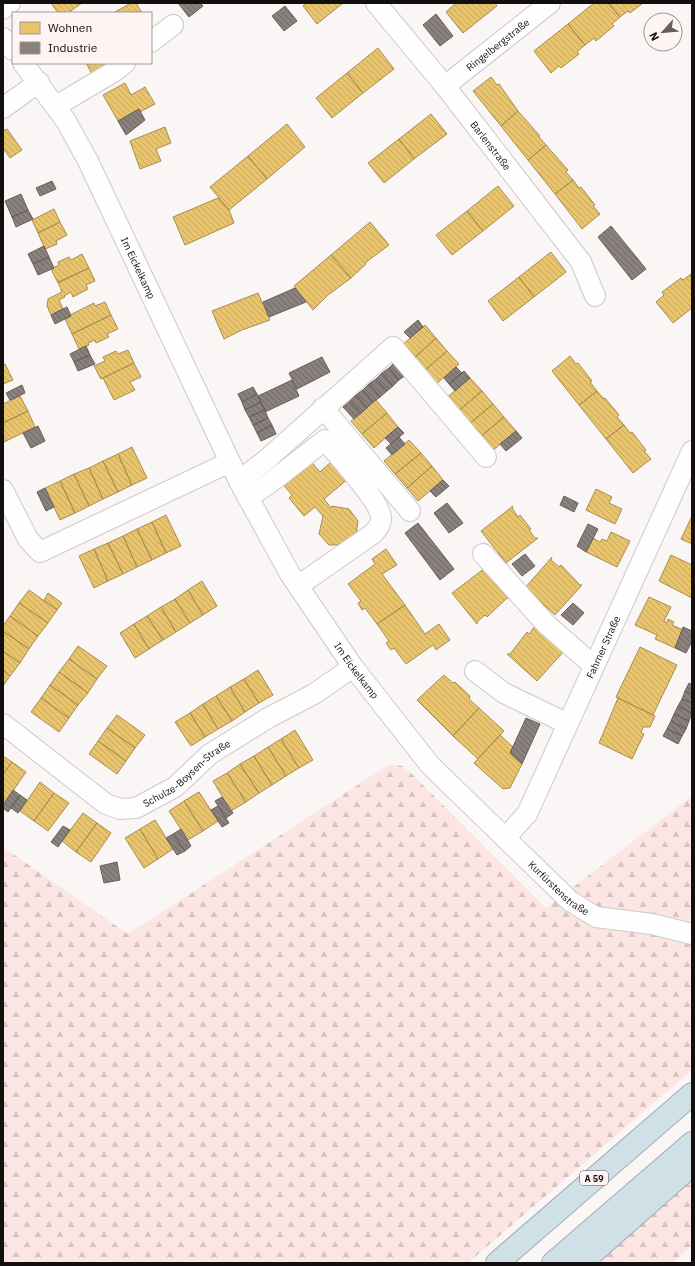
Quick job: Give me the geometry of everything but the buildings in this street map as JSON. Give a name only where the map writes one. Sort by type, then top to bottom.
[{"type":"highway","name":"A 59","points":[[497,1263],[692,1094]]},
{"type":"highway","points":[[553,1263],[692,1143]]},
{"type":"highway","points":[[581,1263],[692,1165]]},
{"type":"street","points":[[3,9],[10,3]]},
{"type":"street","name":"Barlenstraße","points":[[376,3],[445,86],[581,262],[595,296]]},
{"type":"street","name":"Ringelbergstraße","points":[[445,86],[550,3]]},
{"type":"street","points":[[152,41],[173,25]]},
{"type":"street","points":[[3,38],[12,49]]},
{"type":"street","name":"Im Eickelkamp","points":[[24,64],[39,82],[66,121],[88,161],[230,462],[298,586],[353,667],[430,765],[505,838]]},
{"type":"street","points":[[56,106],[115,71],[124,64]]},
{"type":"street","points":[[3,108],[39,82]]},
{"type":"street","points":[[244,489],[266,460],[393,347],[486,457]]},
{"type":"street","points":[[323,408],[410,511]]},
{"type":"street","points":[[244,489],[271,482],[325,440],[377,504],[382,517],[379,526],[374,533],[298,586]]},
{"type":"street","name":"Fahrner Straße","points":[[505,838],[527,814],[692,451]]},
{"type":"street","points":[[3,490],[28,539],[40,552],[230,462]]},
{"type":"street","points":[[483,554],[546,624],[594,666]]},
{"type":"street","name":"Schulze-Boysen-Straße","points":[[3,724],[106,804],[120,809],[136,808],[175,787],[210,754],[268,718],[314,694],[353,667]]},
{"type":"street","points":[[475,671],[504,693],[568,724]]},
{"type":"street","name":"Kurfürstenstraße","points":[[505,838],[570,901],[596,917],[652,924],[692,934]]},
{"type":"green space","points":[[390,764],[402,766],[411,773],[546,908],[692,796],[692,1070],[468,1263],[3,1263],[3,847],[128,934]]},
{"type":"green space","points":[[692,1178],[692,1246],[672,1263],[598,1263]]}]
